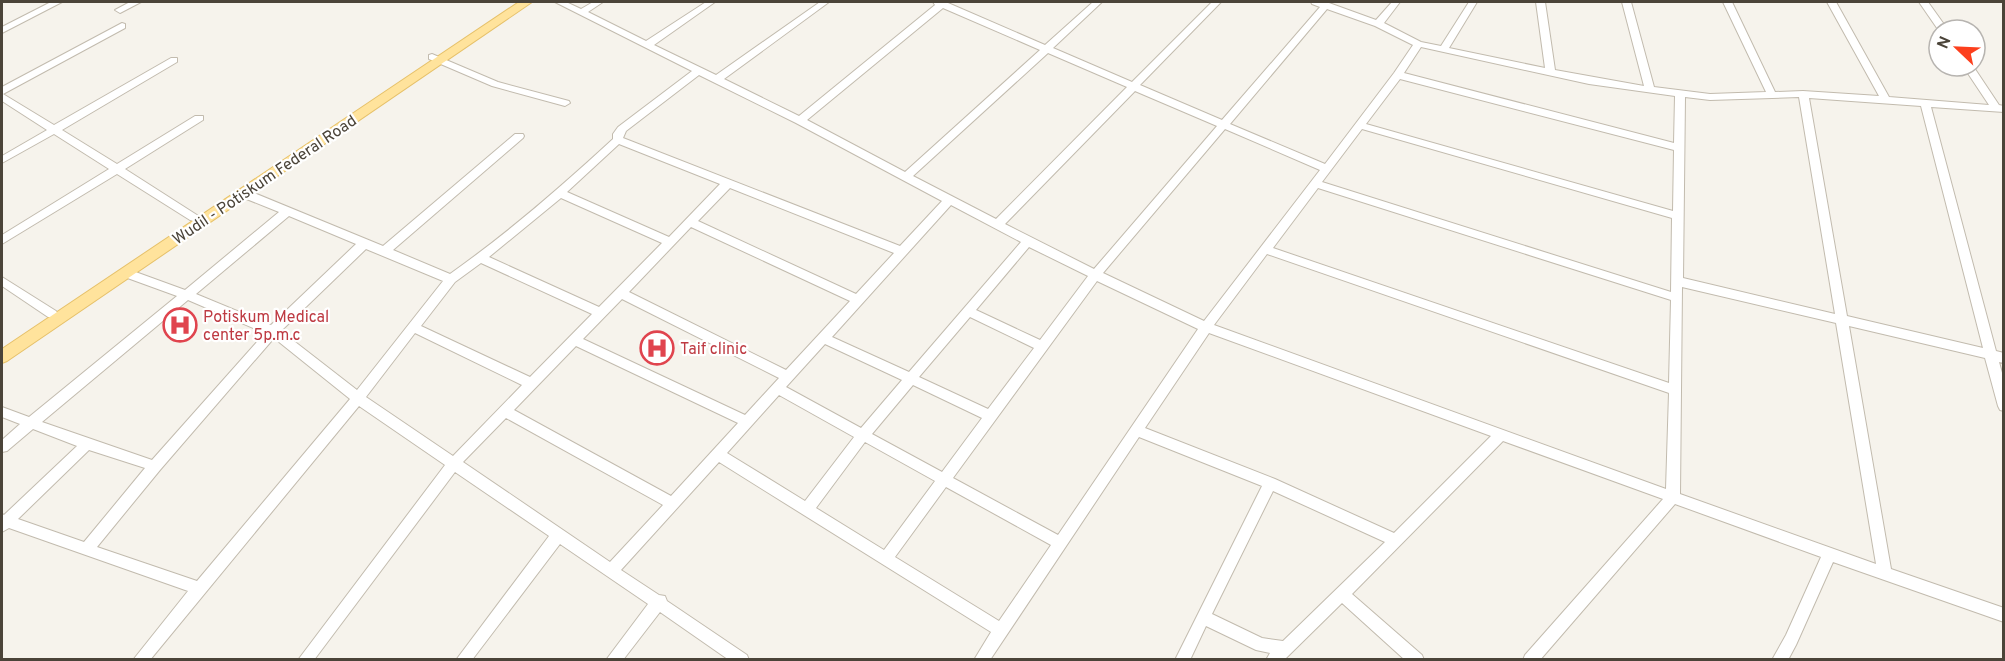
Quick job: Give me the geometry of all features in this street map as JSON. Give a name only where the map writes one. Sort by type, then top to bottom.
[{"type":"main road","name":"Wudil - Potiskum Federal Road","points":[[2,357],[243,193],[515,2]]},
{"type":"main road","name":"Wudil - Potiskum Federal Road","points":[[2,348],[195,217],[526,2]]},
{"type":"street","points":[[2,30],[57,2]]},
{"type":"street","points":[[120,10],[136,2]]},
{"type":"street","points":[[560,2],[800,121],[1095,275],[1206,327],[1885,574],[2004,615]]},
{"type":"street","points":[[582,12],[599,2]]},
{"type":"street","points":[[647,45],[711,2]]},
{"type":"street","points":[[716,80],[825,2]]},
{"type":"street","points":[[800,121],[941,2],[1325,168]]},
{"type":"street","points":[[906,177],[1098,2]]},
{"type":"street","points":[[997,225],[1217,2]]},
{"type":"street","points":[[1315,2],[1378,24],[1418,44],[1550,72],[1680,95],[1803,94],[2000,108]]},
{"type":"street","points":[[1378,24],[1395,2]]},
{"type":"street","points":[[1443,50],[1473,2]]},
{"type":"street","points":[[1541,2],[1550,72]]},
{"type":"street","points":[[1627,2],[1650,90]]},
{"type":"street","points":[[1728,2],[1772,95]]},
{"type":"street","points":[[1832,2],[1886,100]]},
{"type":"street","points":[[1924,2],[1935,18]]},
{"type":"street","points":[[885,559],[1095,275],[1326,5]]},
{"type":"street","points":[[2,92],[122,26]]},
{"type":"street","points":[[981,660],[1206,327],[1398,75],[1418,44]]},
{"type":"street","points":[[435,59],[495,84],[565,103]]},
{"type":"street","points":[[2,160],[174,60]]},
{"type":"street","points":[[140,660],[358,398],[451,279],[482,259],[560,193],[618,140],[618,134],[622,129],[698,70]]},
{"type":"street","points":[[1398,75],[1679,148]]},
{"type":"street","points":[[1977,78],[2000,108]]},
{"type":"street","points":[[1803,94],[1885,574]]},
{"type":"street","points":[[1530,660],[1673,497],[1680,95]]},
{"type":"street","points":[[2,97],[195,217]]},
{"type":"street","points":[[1925,103],[2004,406]]},
{"type":"street","points":[[2,240],[199,118]]},
{"type":"street","points":[[1359,125],[1678,216]]},
{"type":"street","points":[[385,251],[519,136]]},
{"type":"street","points":[[618,140],[902,251]]},
{"type":"street","points":[[305,660],[454,463],[728,183]]},
{"type":"street","points":[[1314,183],[1677,298]]},
{"type":"street","points":[[243,193],[451,279]]},
{"type":"street","points":[[560,193],[670,242]]},
{"type":"street","points":[[612,570],[949,200]]},
{"type":"street","points":[[2,447],[287,212]]},
{"type":"street","points":[[690,222],[858,300]]},
{"type":"street","points":[[806,510],[863,435],[1028,241]]},
{"type":"street","points":[[86,550],[155,466],[273,331],[365,243]]},
{"type":"street","points":[[1264,249],[1675,390]]},
{"type":"street","points":[[482,259],[600,313]]},
{"type":"street","points":[[126,273],[187,295],[273,331],[358,398],[660,601],[742,660]]},
{"type":"street","points":[[2,280],[51,314]]},
{"type":"street","points":[[1677,280],[2004,358]]},
{"type":"street","points":[[621,292],[788,377]]},
{"type":"street","points":[[968,311],[1042,346]]},
{"type":"street","points":[[413,327],[532,384]]},
{"type":"street","points":[[823,338],[990,416]]},
{"type":"street","points":[[575,340],[747,422]]},
{"type":"street","points":[[777,388],[1060,543]]},
{"type":"street","points":[[505,411],[672,503]]},
{"type":"street","points":[[2,412],[87,444],[155,466]]},
{"type":"street","points":[[1137,431],[1270,483],[1396,540]]},
{"type":"street","points":[[1273,660],[1501,435]]},
{"type":"street","points":[[87,444],[3,523],[199,588]]},
{"type":"street","points":[[717,454],[1001,630]]},
{"type":"street","points":[[1182,660],[1270,483]]},
{"type":"street","points":[[463,660],[559,534]]},
{"type":"street","points":[[1779,660],[1791,640],[1830,554]]},
{"type":"street","points":[[1342,594],[1417,660]]},
{"type":"street","points":[[613,660],[660,601]]},
{"type":"street","points":[[1203,617],[1261,645],[1284,648]]},
{"type":"place","name":"Potiskum Medical center 5p.m.c","points":[[180,325]]},
{"type":"place","name":"Taif clinic","points":[[657,348]]}]
